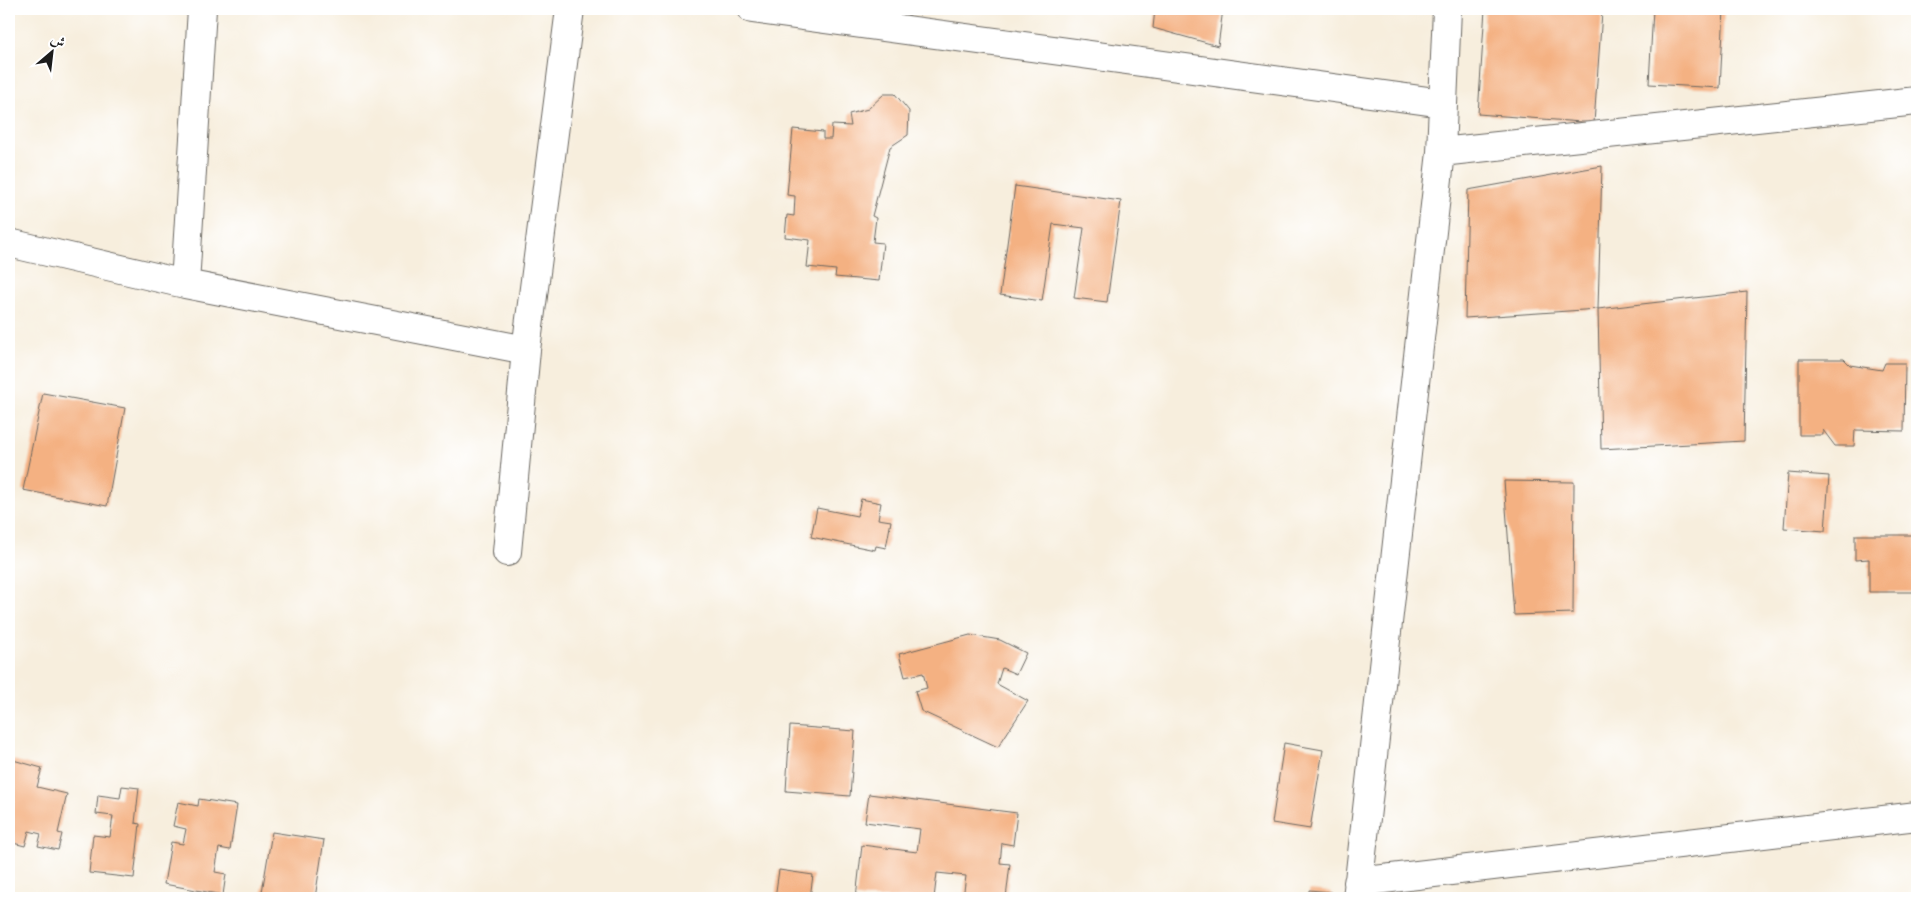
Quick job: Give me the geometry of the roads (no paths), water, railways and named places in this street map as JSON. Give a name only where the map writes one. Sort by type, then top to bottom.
[{"type":"street","points":[[185,284],[202,9]]},
{"type":"street","points":[[507,552],[526,350],[570,9]]},
{"type":"street","points":[[752,9],[1443,103]]},
{"type":"street","points":[[1446,9],[1441,152],[1358,890],[1917,816]]},
{"type":"street","points":[[1441,152],[1917,101]]},
{"type":"street","points":[[9,243],[185,284],[526,350]]}]
